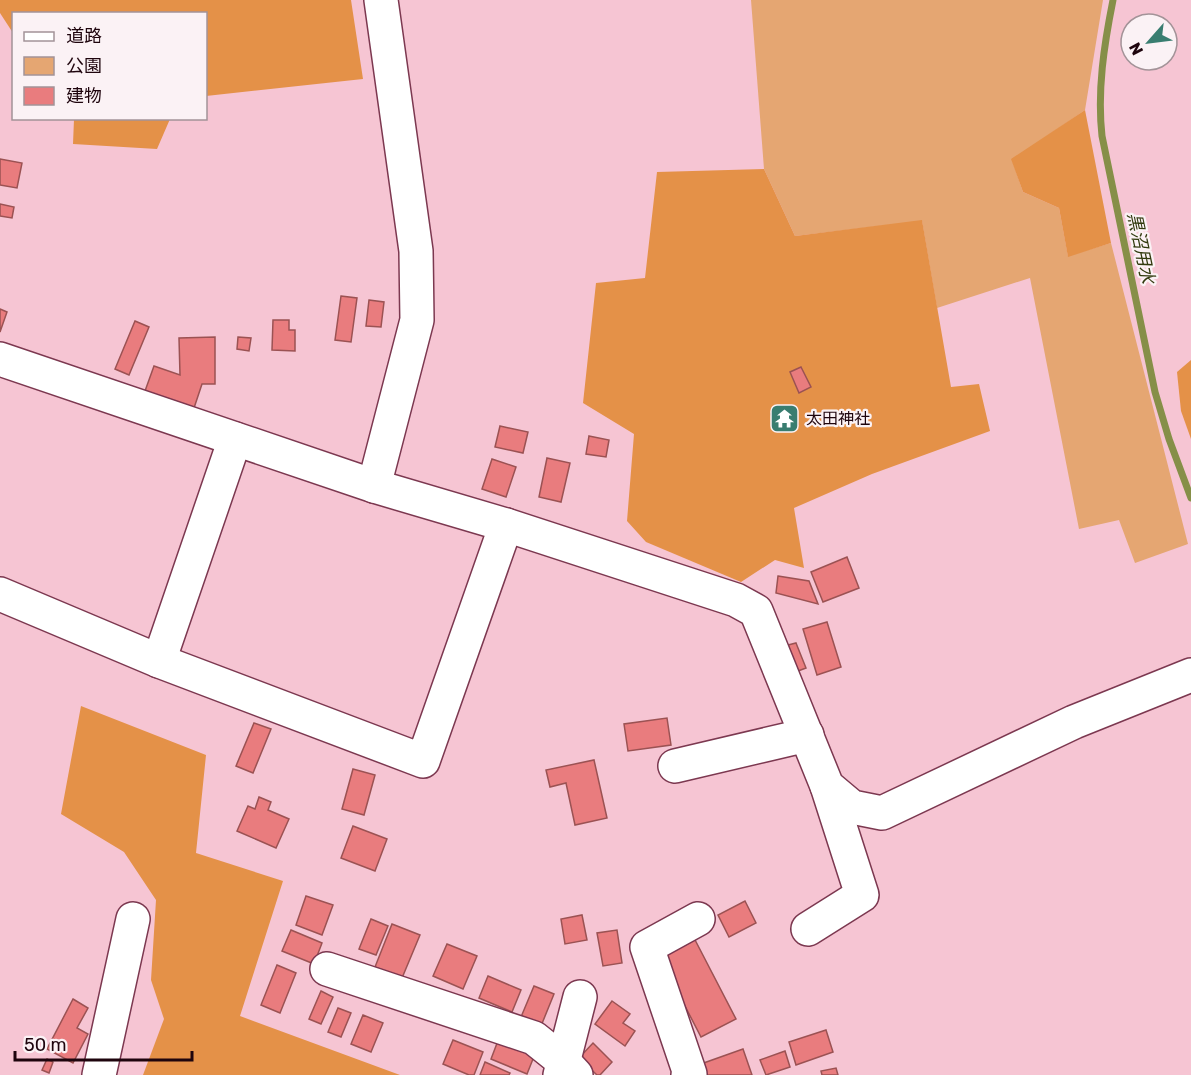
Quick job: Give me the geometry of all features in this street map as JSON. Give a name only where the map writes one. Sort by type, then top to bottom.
[{"type":"street","points":[[374,486],[417,321],[416,251],[381,0]]},
{"type":"street","points":[[0,359],[374,486],[506,525],[736,600],[756,611],[827,786],[861,895],[808,929]]},
{"type":"street","points":[[159,661],[235,439]]},
{"type":"street","points":[[0,594],[159,661],[423,761],[506,525]]},
{"type":"street","points":[[827,786],[852,807],[882,813],[1074,722],[1191,675]]},
{"type":"street","points":[[675,766],[807,735]]},
{"type":"street","points":[[688,1075],[690,1074],[647,947],[698,918]]},
{"type":"street","points":[[99,1075],[133,919]]},
{"type":"street","points":[[327,969],[534,1038],[567,1071]]},
{"type":"street","points":[[567,1071],[580,996]]},
{"type":"green space","points":[[751,0],[1103,0],[1085,110],[1012,160],[1023,192],[1059,208],[1068,256],[1111,243],[1188,544],[1135,563],[1119,520],[1079,529],[1030,278],[937,308],[922,221],[795,236],[764,169]]},
{"type":"shaded area","points":[[0,0],[351,0],[363,79],[207,96],[207,12],[12,12],[12,31],[0,13]]},
{"type":"shaded area","points":[[1085,110],[1111,243],[1068,257],[1059,208],[1023,192],[1011,159]]},
{"type":"shaded area","points":[[74,120],[170,120],[157,149],[73,144]]},
{"type":"shaded area","points":[[764,169],[795,236],[922,220],[951,387],[979,384],[990,431],[872,474],[794,508],[804,568],[775,560],[741,582],[646,542],[627,521],[634,434],[583,403],[596,283],[645,278],[657,172]]},
{"type":"shaded area","points":[[1191,360],[1191,439],[1181,411],[1177,372]]},
{"type":"shaded area","points":[[81,706],[206,755],[196,853],[283,881],[240,1016],[400,1075],[143,1075],[164,1019],[151,980],[156,900],[124,852],[61,814]]},
{"type":"building","points":[[0,159],[22,163],[17,188],[0,185]]},
{"type":"building","points":[[0,204],[14,207],[12,218],[0,216]]},
{"type":"building","points":[[341,296],[357,298],[351,342],[335,340]]},
{"type":"building","points":[[369,300],[384,302],[381,327],[366,326]]},
{"type":"building","points":[[0,309],[7,312],[0,332]]},
{"type":"building","points":[[273,320],[289,320],[289,330],[295,330],[295,351],[272,350]]},
{"type":"building","points":[[135,321],[149,327],[129,375],[115,369]]},
{"type":"building","points":[[215,337],[215,384],[202,384],[194,408],[145,391],[154,366],[180,375],[179,338]]},
{"type":"building","points":[[238,337],[251,338],[249,351],[237,349]]},
{"type":"building","points":[[801,367],[811,387],[799,393],[790,372]]},
{"type":"building","points":[[793,407],[798,424],[777,431],[771,414]]},
{"type":"building","points":[[500,426],[528,432],[523,453],[495,447]]},
{"type":"building","points":[[589,436],[609,440],[606,457],[586,454]]},
{"type":"building","points":[[547,458],[570,463],[561,502],[539,497]]},
{"type":"building","points":[[492,459],[516,467],[506,497],[482,489]]},
{"type":"building","points":[[847,557],[859,588],[823,602],[811,572]]},
{"type":"building","points":[[778,576],[809,581],[818,604],[776,593]]},
{"type":"building","points":[[827,622],[841,667],[817,675],[803,629]]},
{"type":"building","points":[[796,643],[806,668],[798,671],[788,645]]},
{"type":"building","points":[[667,718],[671,745],[628,751],[624,724]]},
{"type":"building","points":[[254,723],[271,729],[253,773],[236,766]]},
{"type":"building","points":[[594,760],[607,818],[575,825],[566,783],[550,787],[546,770]]},
{"type":"building","points":[[353,769],[375,775],[364,815],[342,809]]},
{"type":"building","points":[[259,797],[271,802],[268,810],[289,819],[276,848],[237,831],[248,806],[255,809]]},
{"type":"building","points":[[353,826],[387,839],[375,871],[341,858]]},
{"type":"building","points":[[306,896],[333,905],[322,935],[296,925]]},
{"type":"building","points":[[745,901],[756,923],[729,937],[718,915]]},
{"type":"building","points":[[582,915],[587,940],[565,944],[561,919]]},
{"type":"building","points":[[371,919],[388,926],[376,955],[359,949]]},
{"type":"building","points":[[392,924],[420,935],[402,978],[375,967]]},
{"type":"building","points":[[291,930],[322,943],[314,964],[282,951]]},
{"type":"building","points":[[617,930],[622,963],[603,966],[597,933]]},
{"type":"building","points":[[693,936],[736,1019],[701,1037],[658,954]]},
{"type":"building","points":[[447,944],[477,956],[463,989],[433,976]]},
{"type":"building","points":[[277,965],[296,973],[280,1013],[261,1005]]},
{"type":"building","points":[[488,976],[521,990],[512,1012],[479,998]]},
{"type":"building","points":[[534,986],[554,994],[541,1026],[521,1017]]},
{"type":"building","points":[[321,991],[333,997],[321,1024],[309,1019]]},
{"type":"building","points":[[73,999],[88,1008],[77,1028],[88,1034],[73,1063],[47,1049]]},
{"type":"building","points":[[612,1001],[630,1014],[623,1023],[635,1031],[625,1046],[595,1024]]},
{"type":"building","points":[[338,1008],[351,1013],[341,1037],[328,1032]]},
{"type":"building","points":[[363,1015],[383,1023],[371,1052],[351,1044]]},
{"type":"building","points":[[826,1030],[833,1052],[796,1065],[789,1042]]},
{"type":"building","points":[[499,1038],[535,1054],[527,1074],[491,1059]]},
{"type":"building","points":[[453,1040],[483,1052],[474,1075],[443,1064]]},
{"type":"building","points":[[593,1043],[612,1062],[600,1075],[597,1075],[579,1058]]},
{"type":"building","points":[[743,1049],[752,1075],[702,1075],[698,1065]]},
{"type":"building","points":[[785,1051],[790,1067],[766,1075],[760,1060]]},
{"type":"building","points":[[47,1059],[53,1062],[49,1073],[42,1070]]},
{"type":"building","points":[[485,1062],[510,1073],[509,1075],[480,1075]]},
{"type":"building","points":[[836,1068],[838,1075],[822,1075],[821,1071]]},
{"type":"waterway","name":"黒沼用水","points":[[1113,0],[1102,68],[1100,102],[1102,136],[1155,392],[1169,439],[1191,498]]},
{"type":"place","name":"太田神社","points":[[785,418]]}]
